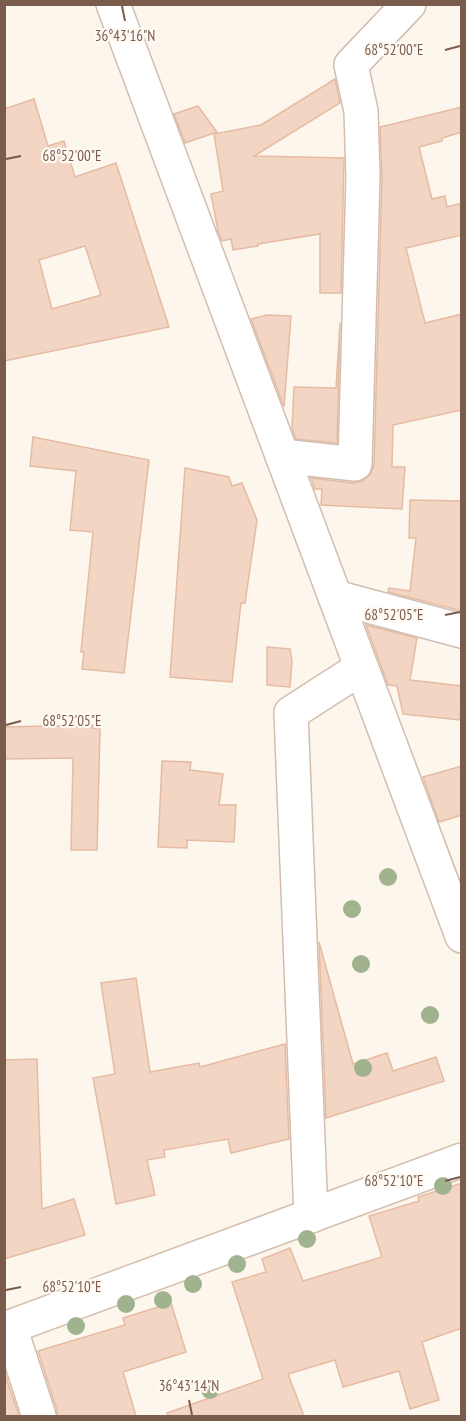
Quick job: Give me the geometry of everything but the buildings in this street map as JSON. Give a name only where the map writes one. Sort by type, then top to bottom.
[{"type":"street","points":[[113,4],[462,936]]},
{"type":"street","points":[[282,456],[355,465],[363,177],[361,111],[351,65],[409,4]]},
{"type":"street","points":[[335,597],[462,631]]},
{"type":"street","points":[[310,1216],[291,713],[361,668]]},
{"type":"street","points":[[39,1416],[7,1328],[462,1160]]}]
